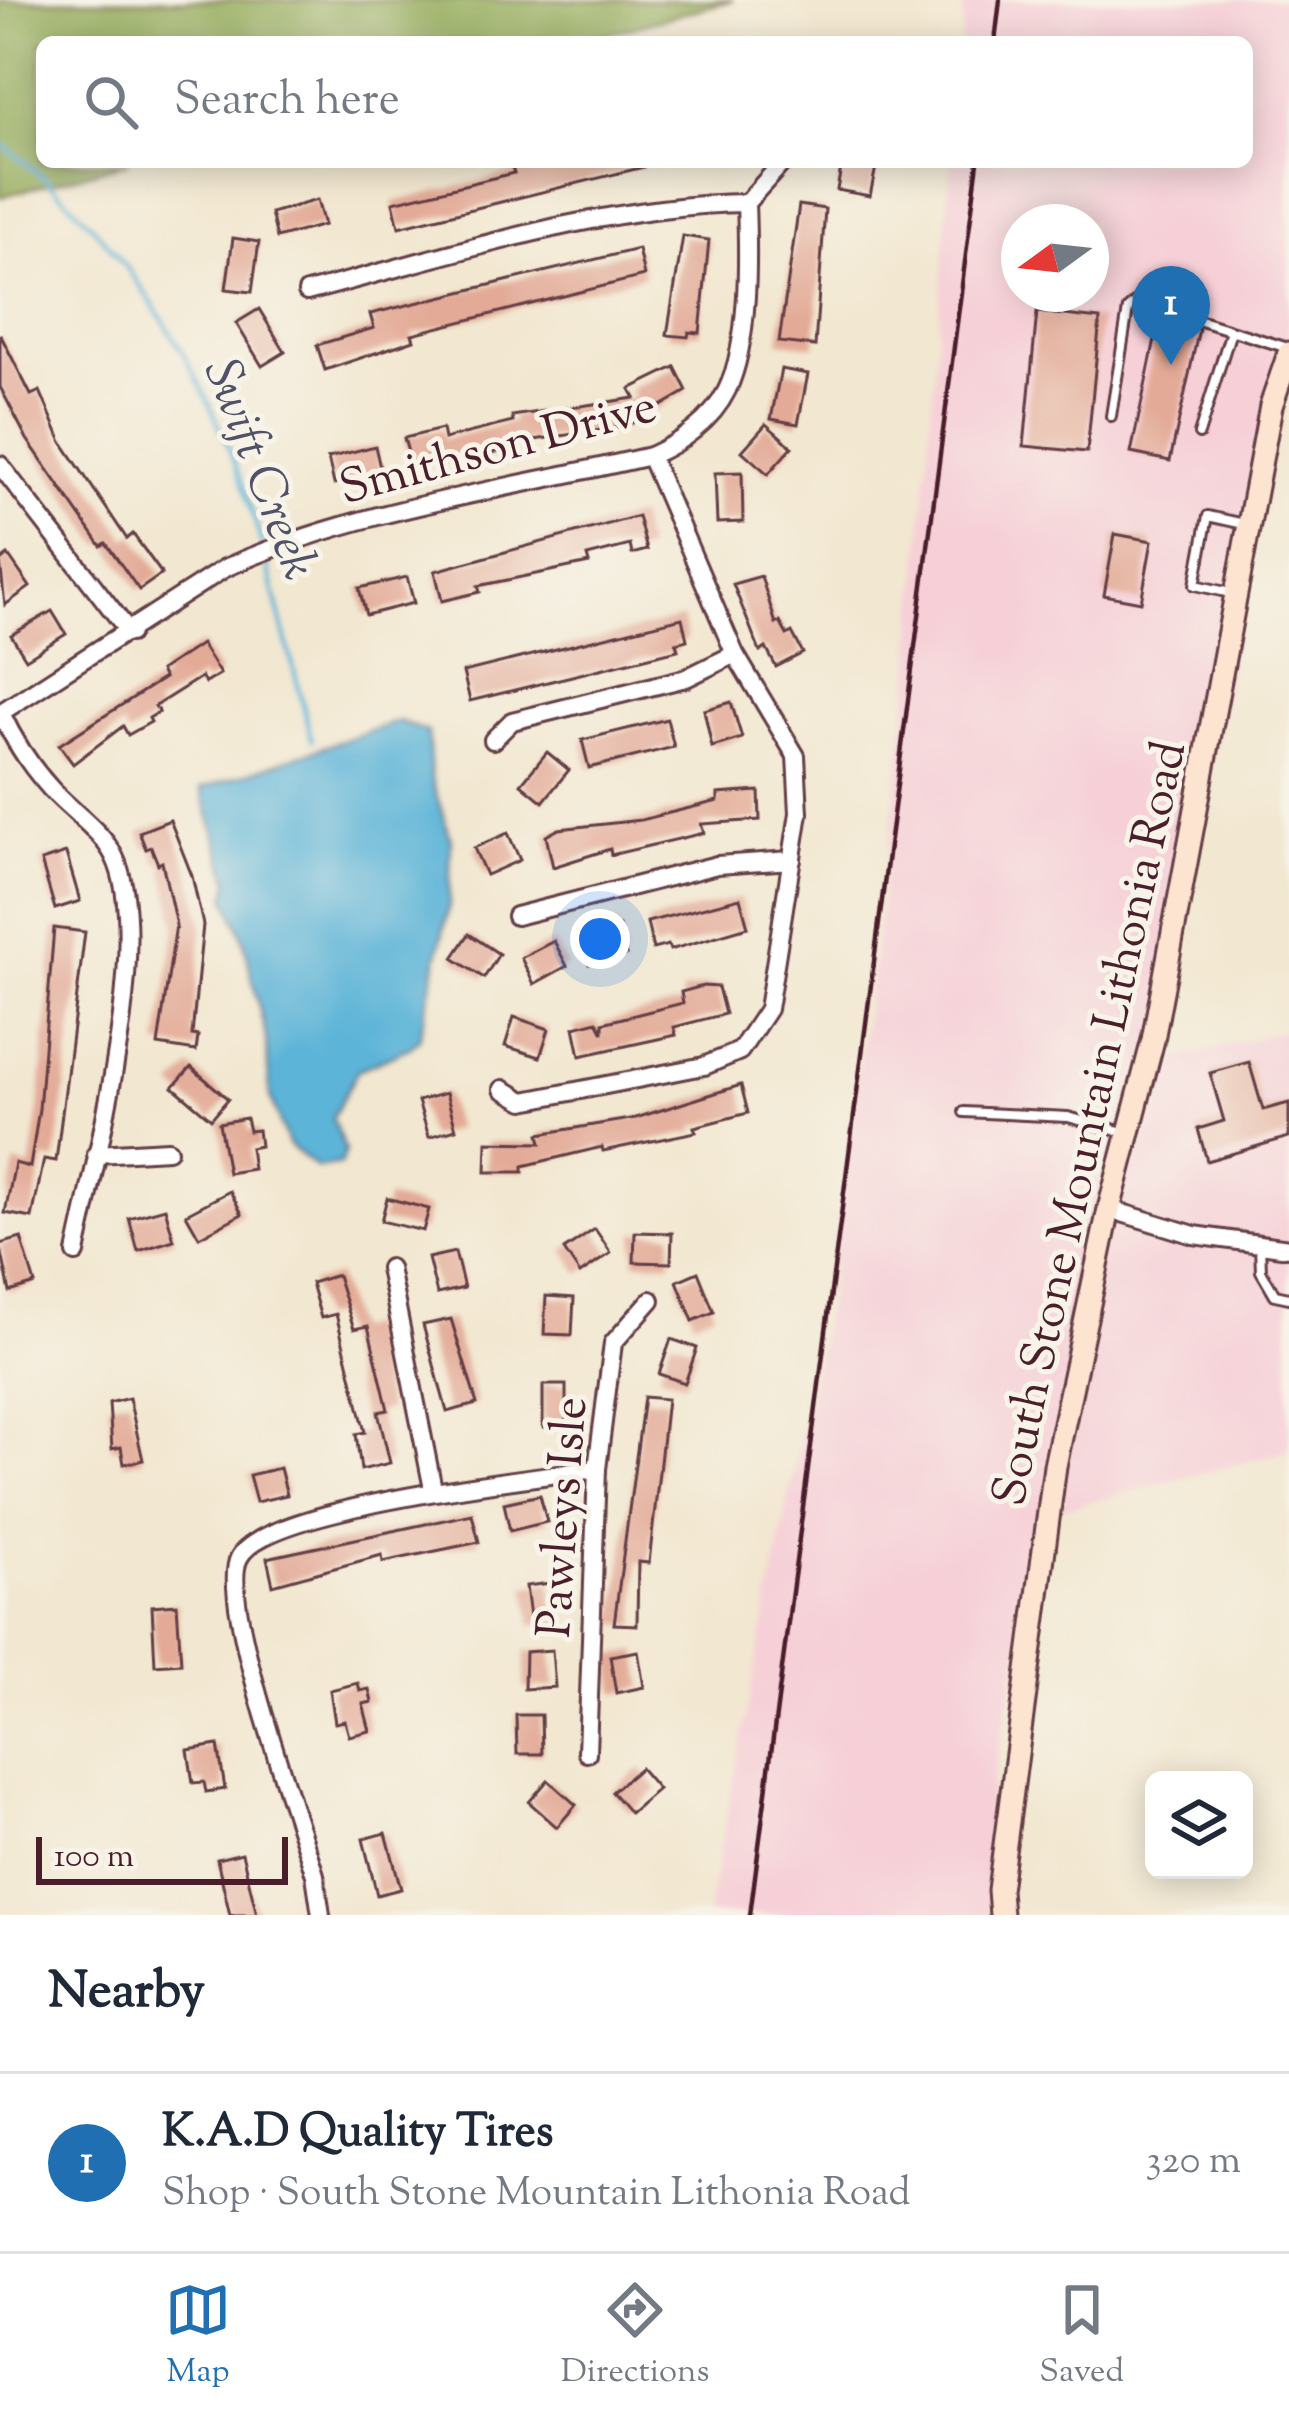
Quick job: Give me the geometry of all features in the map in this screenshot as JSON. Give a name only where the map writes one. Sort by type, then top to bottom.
[{"type":"main road","name":"South Stone Mountain Lithonia Road","points":[[1001,1915],[999,1890],[1055,1466],[1109,1208],[1153,1040],[1271,406],[1289,351]]},
{"type":"street","points":[[307,292],[615,214],[686,203],[746,203],[778,168]]},
{"type":"street","name":"Smithson Drive","points":[[0,713],[225,568],[255,554],[323,531],[650,456],[699,426],[727,390],[742,319],[746,203]]},
{"type":"street","points":[[503,1089],[524,1101],[704,1066],[740,1051],[768,1009],[799,813],[796,756],[735,655],[650,456]]},
{"type":"street","points":[[0,465],[130,633]]},
{"type":"street","points":[[493,740],[512,722],[686,678],[735,655]]},
{"type":"street","points":[[0,713],[16,745],[51,789],[104,841],[129,902],[128,955],[97,1154],[76,1253]]},
{"type":"street","points":[[516,916],[717,865],[792,860]]},
{"type":"street","points":[[97,1154],[168,1150]]},
{"type":"street","points":[[1109,1208],[1194,1235],[1289,1248]]},
{"type":"street","points":[[388,1268],[434,1489]]},
{"type":"street","name":"Pawleys Isle","points":[[587,1754],[597,1469],[613,1343],[651,1300]]},
{"type":"street","points":[[321,1915],[315,1874],[234,1607],[238,1558],[260,1535],[434,1489],[597,1469]]},
{"type":"lane","points":[[1111,416],[1128,309],[1137,301],[1289,351]]},
{"type":"lane","points":[[1199,434],[1231,331]]},
{"type":"lane","points":[[1236,594],[1196,585],[1208,516],[1249,525]]},
{"type":"lane","points":[[964,1112],[1068,1117],[1129,1133]]},
{"type":"lane","points":[[1260,1244],[1262,1271],[1275,1295],[1289,1298]]},
{"type":"shaded area","points":[[964,0],[1289,0],[1289,368],[1152,1065],[1289,1029],[1289,1451],[1047,1513],[987,1810],[996,1915],[707,1915],[827,1301],[909,694],[951,168],[1253,168],[1253,36],[961,36]]},
{"type":"green space","points":[[0,0],[733,0],[599,36],[36,36],[36,168],[107,168],[0,197]]},
{"type":"water","points":[[399,721],[428,732],[431,778],[451,840],[449,906],[419,1039],[358,1070],[332,1118],[345,1150],[341,1164],[317,1168],[288,1144],[270,1097],[266,1037],[242,934],[226,897],[230,882],[201,789]]},
{"type":"building","points":[[512,168],[640,168],[399,227],[393,202],[514,173]]},
{"type":"building","points":[[841,168],[876,168],[870,196],[837,190]]},
{"type":"building","points":[[317,200],[324,225],[277,238],[271,213]]},
{"type":"building","points":[[799,205],[825,209],[815,346],[779,342]]},
{"type":"building","points":[[683,236],[709,240],[700,333],[689,332],[688,337],[667,335]]},
{"type":"building","points":[[233,238],[259,242],[252,292],[226,289]]},
{"type":"building","points":[[638,249],[644,276],[412,334],[414,340],[325,370],[317,345],[374,328],[370,314]]},
{"type":"building","points":[[259,309],[285,352],[262,366],[236,323]]},
{"type":"building","points":[[1037,312],[1100,319],[1087,452],[1024,446]]},
{"type":"building","points":[[1159,320],[1199,329],[1170,461],[1131,453]]},
{"type":"building","points":[[0,334],[31,395],[40,391],[62,442],[127,539],[133,534],[162,574],[139,590],[106,543],[101,546],[27,439],[0,387]]},
{"type":"building","points":[[675,367],[687,391],[627,426],[501,445],[502,451],[412,467],[404,438],[442,429],[444,439],[513,422],[512,416],[635,398],[630,389]]},
{"type":"building","points":[[781,369],[808,374],[798,424],[771,419]]},
{"type":"building","points":[[766,424],[792,447],[768,474],[742,451]]},
{"type":"building","points":[[375,446],[381,472],[334,484],[328,458]]},
{"type":"building","points":[[742,472],[743,522],[717,523],[715,473]]},
{"type":"building","points":[[638,516],[647,550],[632,554],[630,545],[587,556],[589,563],[478,586],[480,592],[442,601],[435,571]]},
{"type":"building","points":[[1115,534],[1152,541],[1141,602],[1104,595]]},
{"type":"building","points":[[8,555],[30,587],[5,605],[0,561]]},
{"type":"building","points":[[761,576],[776,624],[780,622],[787,635],[792,632],[803,653],[776,667],[766,648],[760,652],[733,584]]},
{"type":"building","points":[[407,577],[414,603],[366,615],[359,588]]},
{"type":"building","points":[[52,611],[66,634],[26,659],[11,635]]},
{"type":"building","points":[[682,618],[687,640],[676,643],[678,650],[470,701],[463,672]]},
{"type":"building","points":[[201,644],[220,674],[205,683],[201,677],[155,706],[159,712],[149,718],[151,722],[128,735],[123,726],[73,764],[59,745],[164,678],[160,671]]},
{"type":"building","points":[[731,702],[742,738],[712,747],[704,710]]},
{"type":"building","points":[[667,719],[674,747],[589,768],[582,740]]},
{"type":"building","points":[[547,752],[569,770],[543,802],[521,784]]},
{"type":"building","points":[[759,791],[760,820],[701,824],[704,833],[611,855],[610,849],[553,867],[546,836],[559,829],[641,820],[718,801],[718,794]]},
{"type":"building","points":[[170,820],[192,876],[203,925],[192,1035],[198,1036],[196,1051],[158,1045],[176,925],[162,862],[158,864],[151,847],[146,849],[139,832]]},
{"type":"building","points":[[508,833],[520,860],[486,875],[474,848]]},
{"type":"building","points":[[66,853],[80,901],[55,909],[41,861]]},
{"type":"building","points":[[740,898],[748,927],[670,950],[668,945],[653,949],[647,922]]},
{"type":"building","points":[[619,926],[626,955],[589,964],[582,935]]},
{"type":"building","points":[[54,928],[85,932],[56,1161],[44,1159],[32,1218],[5,1213],[15,1163],[30,1167]]},
{"type":"building","points":[[469,934],[499,954],[484,978],[453,958]]},
{"type":"building","points":[[554,941],[567,966],[534,984],[521,958]]},
{"type":"building","points":[[718,987],[725,1014],[674,1027],[676,1035],[580,1056],[574,1027],[597,1021],[603,1033],[603,1023],[683,1003],[681,992]]},
{"type":"building","points":[[514,1017],[549,1029],[540,1057],[505,1046]]},
{"type":"building","points":[[1249,1062],[1263,1110],[1289,1103],[1289,1137],[1207,1161],[1198,1129],[1224,1121],[1210,1073]]},
{"type":"building","points":[[191,1067],[228,1099],[211,1119],[173,1087]]},
{"type":"building","points":[[741,1085],[748,1113],[694,1127],[696,1132],[603,1151],[602,1147],[523,1166],[523,1172],[486,1172],[487,1142],[541,1143],[539,1134],[636,1118]]},
{"type":"building","points":[[446,1093],[456,1129],[429,1137],[418,1101]]},
{"type":"building","points":[[246,1118],[249,1131],[258,1130],[260,1146],[250,1148],[253,1169],[228,1173],[219,1123]]},
{"type":"building","points":[[230,1191],[242,1214],[199,1237],[186,1214]]},
{"type":"building","points":[[387,1198],[429,1209],[423,1231],[381,1221]]},
{"type":"building","points":[[165,1208],[174,1240],[138,1251],[129,1218]]},
{"type":"building","points":[[595,1229],[611,1253],[580,1274],[564,1250]]},
{"type":"building","points":[[635,1232],[672,1233],[671,1263],[634,1262]]},
{"type":"building","points":[[21,1238],[35,1284],[10,1292],[0,1244]]},
{"type":"building","points":[[455,1252],[464,1288],[437,1294],[428,1258]]},
{"type":"building","points":[[698,1272],[714,1312],[693,1321],[677,1281]]},
{"type":"building","points":[[337,1275],[354,1329],[368,1326],[388,1410],[378,1412],[390,1463],[361,1470],[356,1434],[365,1432],[336,1314],[321,1318],[311,1283]]},
{"type":"building","points":[[546,1296],[574,1298],[572,1335],[544,1334]]},
{"type":"building","points":[[451,1319],[477,1404],[447,1412],[423,1325]]},
{"type":"building","points":[[671,1339],[697,1348],[685,1383],[659,1374]]},
{"type":"building","points":[[543,1385],[566,1385],[566,1427],[543,1427]]},
{"type":"building","points":[[644,1397],[667,1399],[649,1563],[638,1562],[637,1625],[614,1624]]},
{"type":"building","points":[[129,1398],[143,1460],[124,1464],[121,1447],[112,1449],[109,1403]]},
{"type":"building","points":[[280,1468],[287,1495],[256,1502],[249,1475]]},
{"type":"building","points":[[540,1495],[547,1522],[510,1531],[504,1503]]},
{"type":"building","points":[[472,1514],[479,1542],[383,1562],[382,1555],[273,1585],[267,1558]]},
{"type":"building","points":[[551,1583],[555,1622],[531,1625],[526,1586]]},
{"type":"building","points":[[177,1604],[181,1663],[155,1665],[152,1606]]},
{"type":"building","points":[[552,1650],[555,1687],[524,1689],[525,1652]]},
{"type":"building","points":[[638,1651],[644,1687],[616,1693],[610,1656]]},
{"type":"building","points":[[358,1683],[360,1691],[369,1689],[372,1702],[363,1704],[370,1731],[349,1736],[345,1721],[335,1723],[330,1690]]},
{"type":"building","points":[[516,1715],[541,1715],[542,1754],[517,1754]]},
{"type":"building","points":[[218,1745],[225,1789],[206,1792],[204,1782],[193,1783],[188,1750]]},
{"type":"building","points":[[640,1768],[658,1789],[630,1813],[612,1792]]},
{"type":"building","points":[[548,1780],[576,1805],[557,1827],[529,1802]]},
{"type":"building","points":[[386,1833],[401,1889],[377,1895],[363,1839]]},
{"type":"building","points":[[242,1853],[257,1915],[230,1915],[217,1859]]},
{"type":"waterway","name":"Swift Creek","points":[[0,143],[91,224],[165,324],[223,434],[263,549]]},
{"type":"waterway","name":"Swift Creek","points":[[266,560],[312,740]]},
{"type":"railway","points":[[996,36],[1000,0]]},
{"type":"railway","points":[[750,1915],[977,168]]},
{"type":"place","name":"K.A.D Quality Tires","points":[[1171,365]]}]
